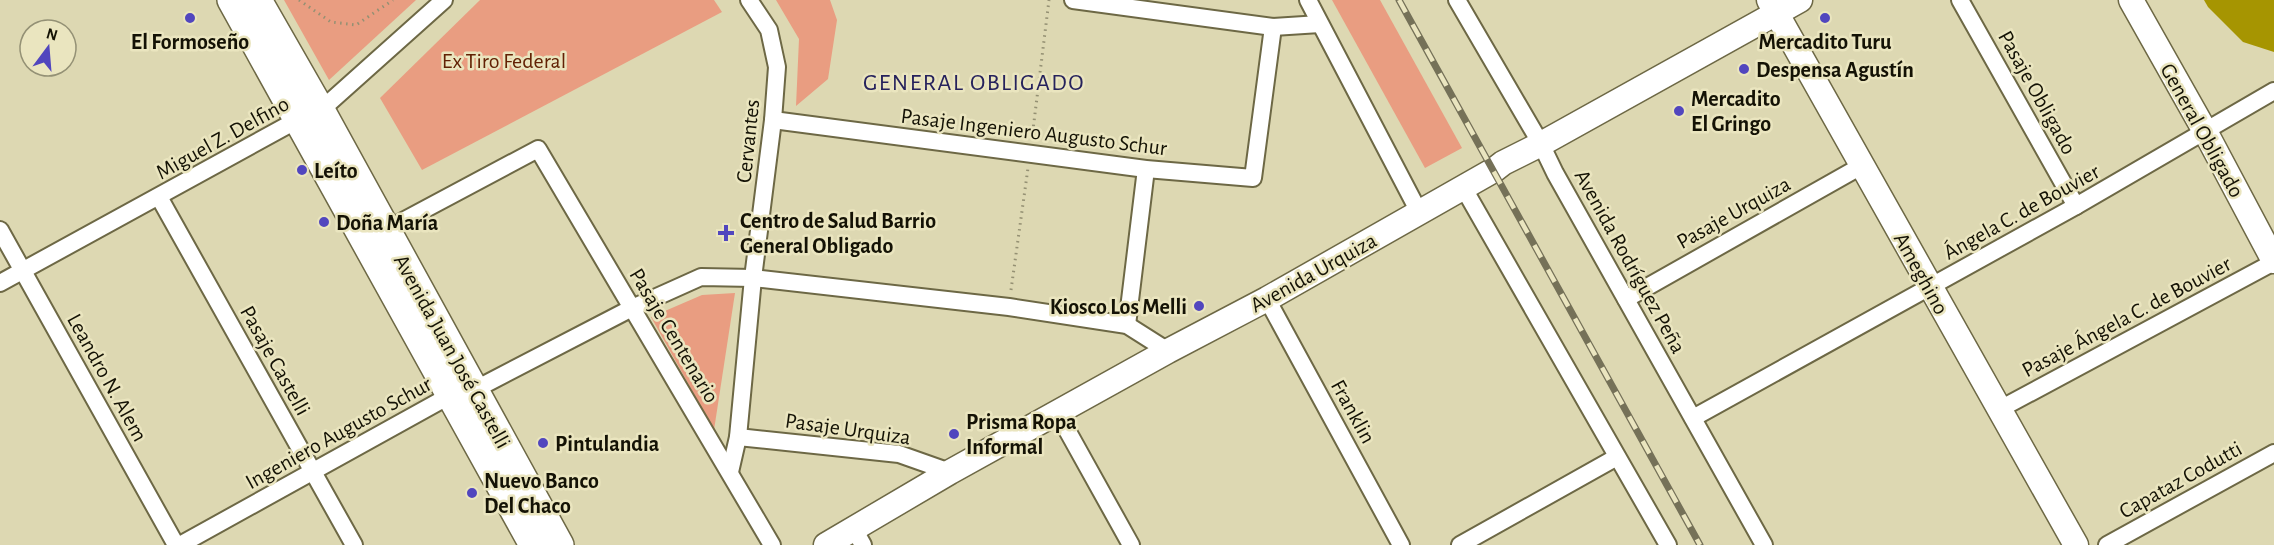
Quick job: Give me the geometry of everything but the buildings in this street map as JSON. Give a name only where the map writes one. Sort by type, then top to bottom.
[{"type":"main road","name":"Avenida Juan José Castelli","points":[[231,0],[386,230],[533,545]]},
{"type":"main road","name":"Avenida Juan José Castelli","points":[[258,0],[310,115],[461,393],[560,545]]},
{"type":"street","name":"Miguel Z. Delfino","points":[[0,282],[310,115],[444,0]]},
{"type":"street","name":"Cervantes","points":[[730,472],[738,437],[777,67],[769,30],[749,0]]},
{"type":"street","points":[[1072,0],[1141,4],[1273,27],[1320,24]]},
{"type":"street","points":[[1308,0],[1419,212]]},
{"type":"street","name":"Avenida Rodríguez Peña","points":[[1457,0],[1523,113],[1764,545]]},
{"type":"street","name":"Avenida Urquiza","points":[[826,545],[858,537],[950,472],[1267,299],[1540,144],[1773,7],[1800,0]]},
{"type":"street","name":"Pasaje Obligado","points":[[1960,0],[2076,206]]},
{"type":"street","name":"General Obligado","points":[[2131,0],[2206,133],[2274,262]]},
{"type":"street","name":"Ameghino","points":[[1773,7],[2076,545]]},
{"type":"street","name":"Pasaje Ingeniero Augusto Schur","points":[[773,120],[1146,169],[1253,178],[1273,27]]},
{"type":"street","name":"Ángela C. de Bouvier","points":[[1693,418],[2206,133],[2274,91]]},
{"type":"street","name":"Pasaje Centenario","points":[[386,230],[538,148],[772,545]]},
{"type":"street","name":"Pasaje Urquiza","points":[[1626,299],[1863,165]]},
{"type":"street","points":[[1146,169],[1127,325],[1168,351]]},
{"type":"street","points":[[1463,187],[1668,545]]},
{"type":"street","name":"Pasaje Castelli","points":[[159,197],[354,545]]},
{"type":"street","name":"Leandro N. Alem","points":[[0,230],[178,545]]},
{"type":"street","name":"Pasaje Ángela C. de Bouvier","points":[[2000,409],[2274,262]]},
{"type":"street","name":"Ingeniero Augusto Schur","points":[[178,545],[461,393],[701,277],[753,278],[1009,307],[1127,325]]},
{"type":"street","name":"Franklin","points":[[1267,299],[1401,545]]},
{"type":"street","points":[[1057,412],[1131,545]]},
{"type":"street","name":"Pasaje Urquiza","points":[[738,437],[899,454],[950,472]]},
{"type":"street","name":"Capataz Codutti","points":[[2107,545],[2274,453]]},
{"type":"street","points":[[1460,545],[1617,458]]},
{"type":"path","points":[[299,0],[331,22],[357,25],[393,0]]},
{"type":"green space","points":[[284,0],[416,0],[329,80]]},
{"type":"green space","name":"Ex Tiro Federal","points":[[480,0],[714,0],[722,12],[422,170],[380,98]]},
{"type":"green space","points":[[776,0],[830,0],[837,20],[828,79],[796,106],[799,39]]},
{"type":"green space","points":[[1332,0],[1380,0],[1462,148],[1425,168]]},
{"type":"green space","points":[[735,293],[714,430],[651,317],[702,295]]},
{"type":"shaded area","points":[[2204,0],[2274,0],[2274,52],[2243,42],[2208,7]]},
{"type":"railway","points":[[1399,0],[1700,545]]},
{"type":"place","name":"El Formoseño","points":[[190,18]]},
{"type":"place","name":"Mercadito Turu","points":[[1825,18]]},
{"type":"place","name":"Despensa Agustín","points":[[1744,69]]},
{"type":"place","name":"Mercadito El Gringo","points":[[1679,111]]},
{"type":"place","name":"Leíto","points":[[302,170]]},
{"type":"place","name":"Doña María","points":[[324,222]]},
{"type":"place","name":"Centro de Salud Barrio General Obligado","points":[[726,233]]},
{"type":"place","name":"Kiosco Los Melli","points":[[1199,306]]},
{"type":"place","name":"Prisma Ropa Informal","points":[[954,434]]},
{"type":"place","name":"Pintulandia","points":[[543,443]]},
{"type":"place","name":"Nuevo Banco Del Chaco","points":[[472,493]]},
{"type":"district","name":"GENERAL OBLIGADO","points":[[974,82]]}]
